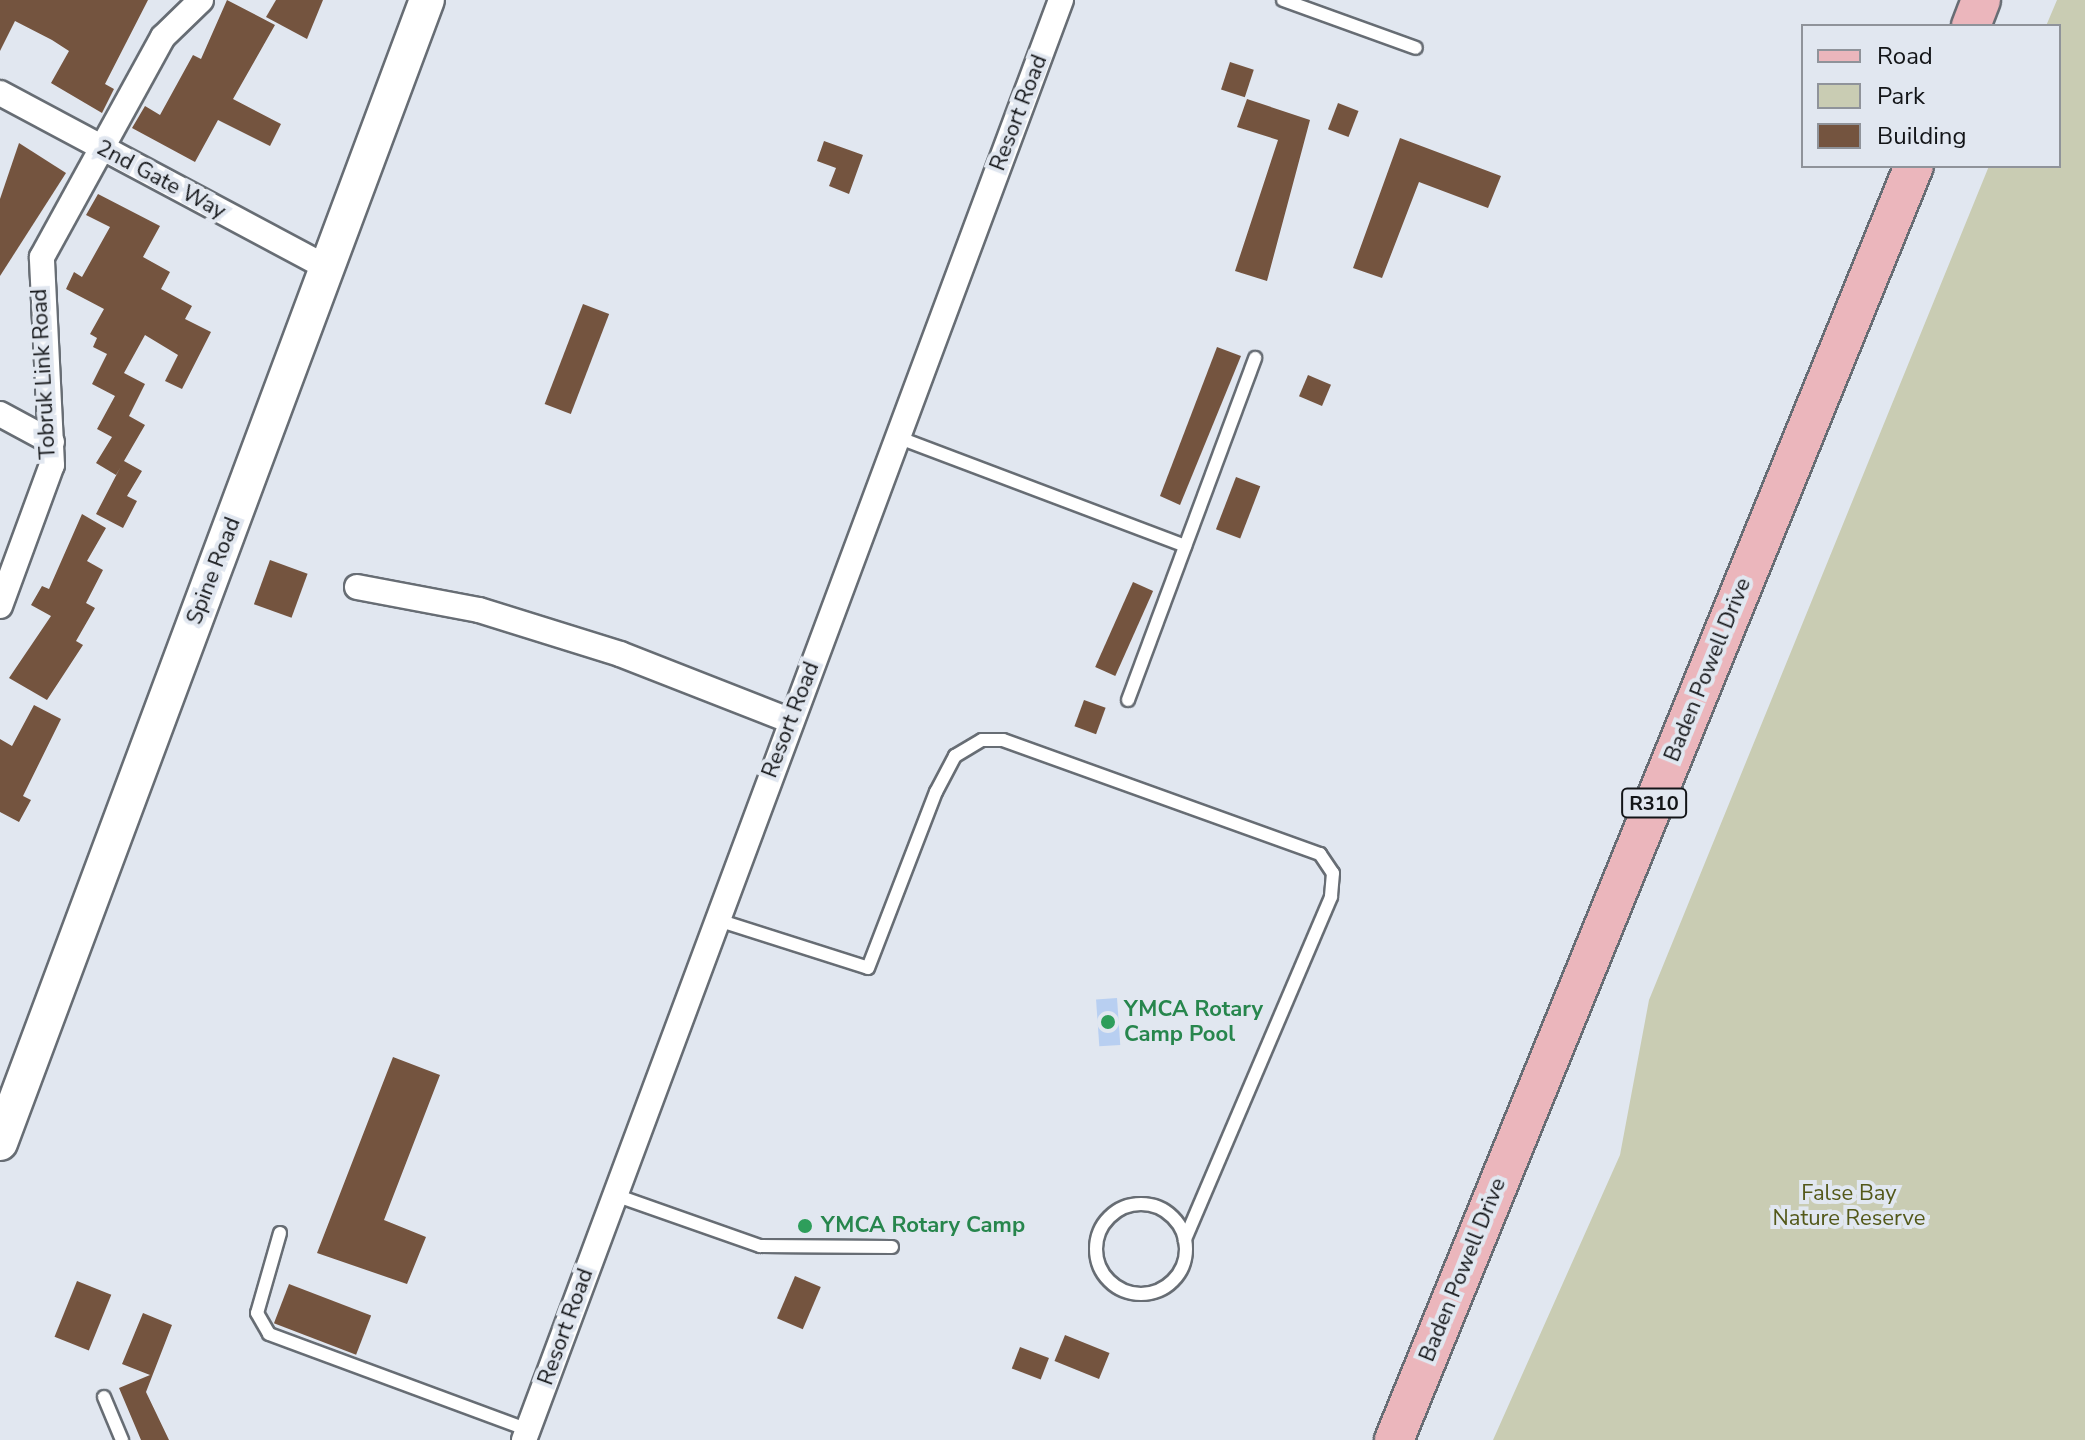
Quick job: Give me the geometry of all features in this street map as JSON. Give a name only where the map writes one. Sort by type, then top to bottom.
[{"type":"main road","name":"Spine Road","points":[[0,1143],[324,266],[427,0]]},
{"type":"main road","points":[[1972,24],[1981,0]]},
{"type":"main road","name":"Baden Powell Drive","points":[[1394,1440],[1913,168]]},
{"type":"street","name":"Tobruk Link Road","points":[[0,606],[52,465],[39,267],[100,148],[163,37],[201,0]]},
{"type":"street","name":"Resort Road","points":[[526,1435],[1061,0]]},
{"type":"street","name":"2nd Gate Way","points":[[0,93],[324,266]]},
{"type":"street","points":[[0,414],[52,442]]},
{"type":"street","points":[[357,587],[479,610],[620,654],[791,721]]},
{"type":"lane","points":[[1283,0],[1416,48]]},
{"type":"lane","points":[[1128,700],[1255,358]]},
{"type":"lane","points":[[897,437],[1185,546]]},
{"type":"lane","points":[[718,920],[868,968],[955,756],[971,742],[1003,740],[1320,854],[1333,873],[1331,897],[1185,1240],[1178,1275],[1147,1294],[1113,1284],[1097,1259],[1104,1225],[1132,1206],[1166,1212],[1185,1240]]},
{"type":"lane","points":[[1280,976],[1294,982]]},
{"type":"lane","points":[[615,1195],[760,1246],[892,1247]]},
{"type":"lane","points":[[280,1233],[257,1313],[269,1334],[526,1435]]},
{"type":"lane","points":[[104,1397],[122,1440]]},
{"type":"green space","name":"False Bay Nature Reserve","points":[[2057,0],[2085,0],[2085,1440],[1493,1440],[1620,1155],[1649,1000],[1988,168],[2061,168],[2061,24],[2047,24]]},
{"type":"water","name":"YMCA Rotary Camp Pool","points":[[1117,998],[1120,1045],[1099,1046],[1096,999]]},
{"type":"building","points":[[0,0],[148,0],[105,84],[114,89],[102,113],[51,83],[69,51],[52,40],[15,21],[0,51]]},
{"type":"building","points":[[227,0],[275,25],[233,99],[281,124],[270,146],[218,120],[195,162],[132,128],[145,106],[160,115],[193,55],[201,59]]},
{"type":"building","points":[[276,0],[323,0],[307,39],[266,17]]},
{"type":"building","points":[[1230,62],[1254,70],[1245,97],[1221,90]]},
{"type":"building","points":[[1247,99],[1310,120],[1267,281],[1235,271],[1278,140],[1237,127]]},
{"type":"building","points":[[1338,103],[1359,111],[1349,137],[1328,129]]},
{"type":"building","points":[[1400,138],[1501,176],[1488,208],[1419,182],[1382,278],[1353,268]]},
{"type":"building","points":[[824,141],[863,155],[849,194],[829,186],[836,168],[817,161]]},
{"type":"building","points":[[19,143],[66,173],[0,276],[0,199]]},
{"type":"building","points":[[98,194],[160,226],[143,257],[170,272],[161,289],[192,306],[185,319],[211,332],[182,389],[165,381],[178,355],[145,335],[124,373],[145,384],[129,416],[145,425],[124,461],[142,471],[127,496],[137,501],[123,528],[96,514],[120,468],[116,475],[96,463],[112,437],[97,429],[115,396],[92,384],[107,354],[93,347],[97,338],[90,334],[104,309],[66,289],[74,272],[82,277],[110,227],[86,215]]},
{"type":"building","points":[[583,304],[609,314],[571,414],[545,404]]},
{"type":"building","points":[[1217,347],[1241,356],[1180,505],[1160,496]]},
{"type":"building","points":[[1308,375],[1331,385],[1322,406],[1299,396]]},
{"type":"building","points":[[1236,477],[1260,486],[1240,539],[1216,529]]},
{"type":"building","points":[[82,514],[106,528],[87,561],[103,570],[86,603],[95,608],[76,641],[83,645],[47,700],[9,678],[51,616],[31,605],[42,586],[49,589]]},
{"type":"building","points":[[270,560],[308,574],[292,618],[254,604]]},
{"type":"building","points":[[1133,582],[1153,591],[1115,676],[1095,667]]},
{"type":"building","points":[[1084,700],[1106,708],[1096,734],[1074,726]]},
{"type":"building","points":[[34,705],[61,719],[23,796],[31,800],[19,822],[0,812],[0,739],[12,746]]},
{"type":"building","points":[[393,1057],[440,1075],[384,1220],[426,1237],[407,1284],[317,1253]]},
{"type":"building","points":[[795,1276],[821,1287],[803,1329],[777,1318]]},
{"type":"building","points":[[77,1281],[111,1295],[89,1350],[55,1337]]},
{"type":"building","points":[[289,1284],[371,1316],[356,1355],[274,1323]]},
{"type":"building","points":[[143,1313],[172,1325],[146,1392],[169,1440],[141,1440],[119,1388],[150,1375],[122,1364]]},
{"type":"building","points":[[1065,1335],[1110,1353],[1099,1379],[1055,1361]]},
{"type":"building","points":[[1020,1347],[1049,1358],[1041,1380],[1012,1368]]},
{"type":"place","name":"YMCA Rotary Camp Pool","points":[[1108,1022]]},
{"type":"place","name":"YMCA Rotary Camp","points":[[805,1226]]}]
